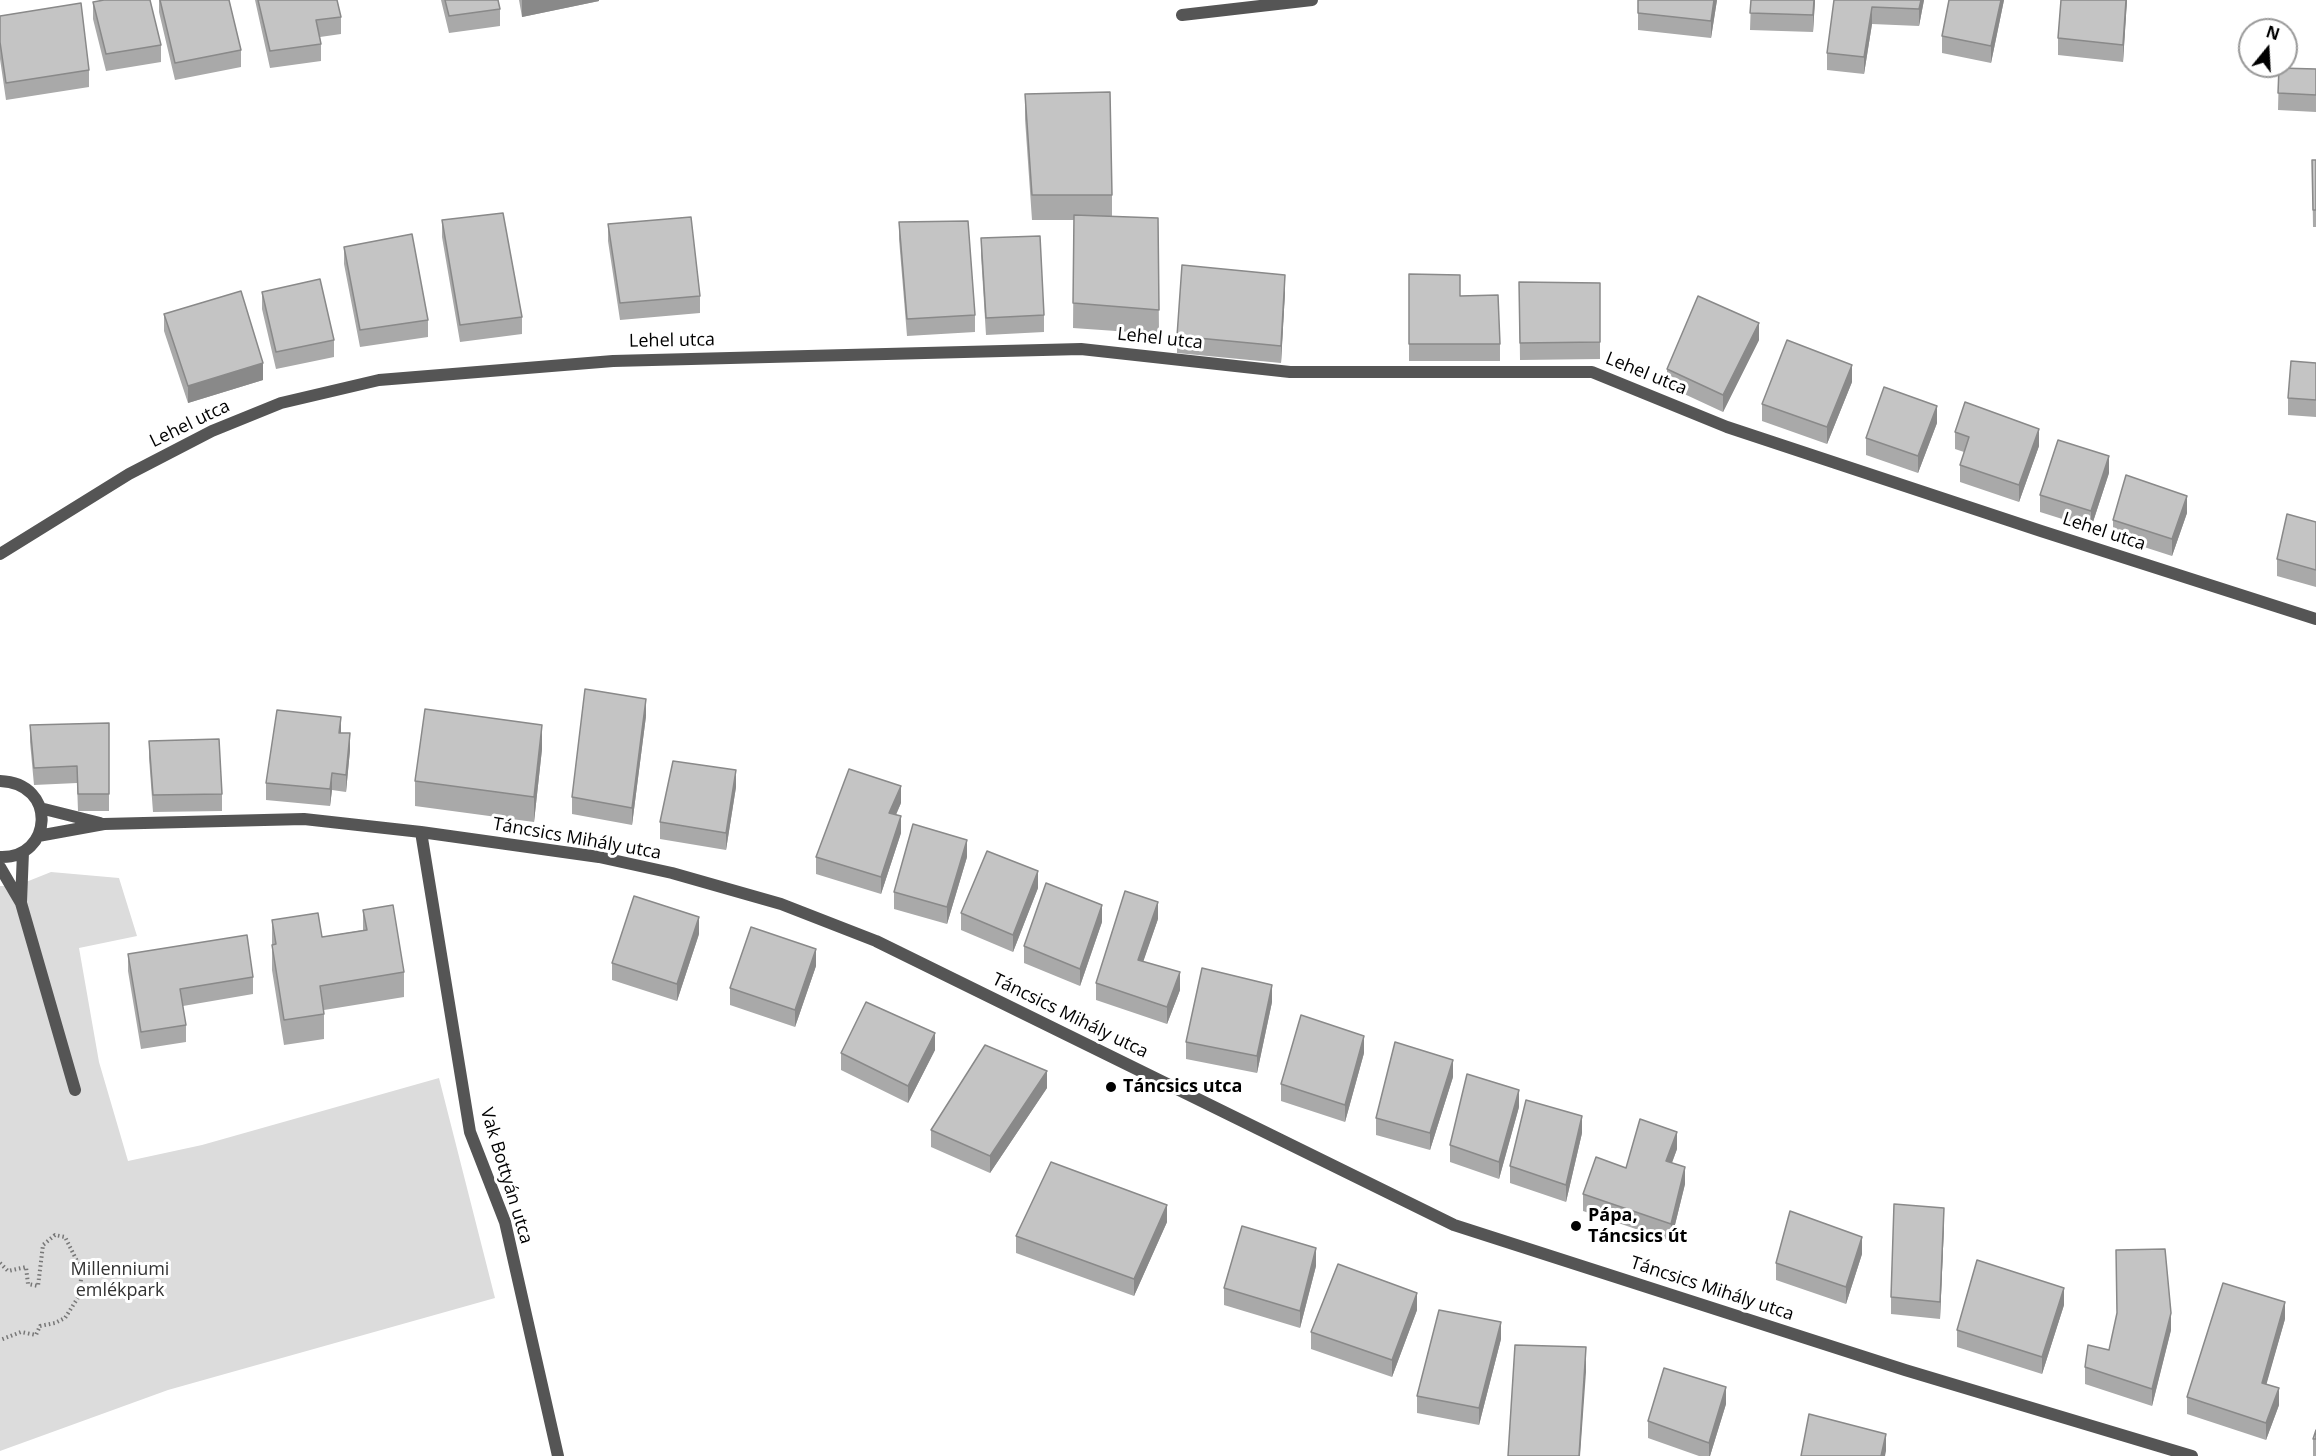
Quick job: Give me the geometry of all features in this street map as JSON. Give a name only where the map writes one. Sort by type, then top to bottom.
[{"type":"street","points":[[1182,15],[1312,0]]},
{"type":"street","name":"Lehel utca","points":[[0,554],[129,474],[212,431],[281,403],[379,380],[613,361],[1081,349],[1290,372],[1592,372],[1727,427],[2316,619]]},
{"type":"street","points":[[0,781],[13,782],[27,788],[37,800],[42,814],[41,829],[35,842],[23,852],[9,858],[0,857]]},
{"type":"street","name":"Táncsics Mihály utca","points":[[40,808],[104,824]]},
{"type":"street","name":"Táncsics Mihály utca","points":[[38,836],[104,824],[304,819],[421,832],[599,857],[672,873],[782,904],[876,941],[1454,1225],[1905,1370],[2192,1456]]},
{"type":"street","name":"Vak Bottyán utca","points":[[421,832],[470,1132],[504,1222],[558,1456]]},
{"type":"street","points":[[21,903],[23,852]]},
{"type":"street","points":[[0,867],[21,903],[75,1090]]},
{"type":"path","points":[[0,1263],[8,1271],[26,1267],[28,1284],[38,1286],[43,1245],[55,1235],[65,1238],[82,1271],[79,1296],[65,1318],[40,1326],[36,1335],[21,1332],[0,1340]]},
{"type":"green space","name":"Millenniumi emlékpark","points":[[51,872],[119,878],[137,936],[79,948],[99,1062],[128,1161],[202,1145],[439,1078],[495,1298],[168,1390],[0,1451],[0,886],[16,886]]},
{"type":"building","points":[[150,0],[161,45],[106,54],[93,2]]},
{"type":"building","points":[[160,0],[229,0],[241,50],[175,63]]},
{"type":"building","points":[[258,0],[337,0],[341,17],[316,20],[321,44],[270,51]]},
{"type":"building","points":[[445,0],[498,0],[500,9],[449,16]]},
{"type":"building","points":[[1638,0],[1714,0],[1711,21],[1638,13]]},
{"type":"building","points":[[1751,0],[1814,0],[1813,15],[1750,13]]},
{"type":"building","points":[[1834,0],[1921,0],[1919,9],[1872,7],[1864,57],[1827,53]]},
{"type":"building","points":[[1949,0],[2001,0],[1991,46],[1942,36]]},
{"type":"building","points":[[2061,0],[2126,0],[2123,45],[2058,38]]},
{"type":"building","points":[[81,3],[89,70],[6,83],[0,42],[0,16]]},
{"type":"building","points":[[2298,69],[2316,69],[2316,95],[2278,93],[2279,78],[2298,78]]},
{"type":"building","points":[[1110,92],[1112,195],[1032,195],[1025,94]]},
{"type":"building","points":[[2312,160],[2316,160],[2316,210],[2313,210]]},
{"type":"building","points":[[503,213],[522,317],[460,325],[442,220]]},
{"type":"building","points":[[1074,215],[1158,218],[1159,310],[1073,303]]},
{"type":"building","points":[[691,217],[700,296],[620,303],[608,224]]},
{"type":"building","points":[[968,221],[975,315],[907,319],[899,222]]},
{"type":"building","points":[[412,234],[428,320],[360,330],[344,247]]},
{"type":"building","points":[[1040,236],[1044,315],[986,318],[981,238]]},
{"type":"building","points":[[1182,265],[1285,275],[1281,346],[1177,336]]},
{"type":"building","points":[[1409,274],[1460,275],[1460,296],[1498,295],[1500,344],[1409,344]]},
{"type":"building","points":[[320,279],[334,340],[276,352],[262,292]]},
{"type":"building","points":[[1519,282],[1600,283],[1600,342],[1520,343]]},
{"type":"building","points":[[241,291],[263,363],[188,386],[164,314]]},
{"type":"building","points":[[1698,296],[1759,323],[1723,395],[1667,369]]},
{"type":"building","points":[[1787,340],[1852,365],[1827,427],[1762,404]]},
{"type":"building","points":[[2291,361],[2316,363],[2316,400],[2288,398]]},
{"type":"building","points":[[1884,387],[1937,406],[1918,456],[1866,438]]},
{"type":"building","points":[[1965,402],[2039,429],[2019,485],[1960,465],[1969,437],[1955,432]]},
{"type":"building","points":[[2058,440],[2109,456],[2091,511],[2040,495]]},
{"type":"building","points":[[2126,475],[2187,496],[2172,539],[2113,520]]},
{"type":"building","points":[[2287,514],[2316,522],[2316,570],[2277,559]]},
{"type":"building","points":[[585,689],[646,699],[632,808],[572,797]]},
{"type":"building","points":[[425,709],[542,725],[534,797],[415,781]]},
{"type":"building","points":[[277,710],[341,717],[339,733],[350,733],[346,775],[332,773],[330,789],[266,783]]},
{"type":"building","points":[[109,723],[109,794],[78,794],[77,766],[34,768],[30,725]]},
{"type":"building","points":[[219,739],[222,794],[153,795],[149,741]]},
{"type":"building","points":[[673,761],[736,770],[726,833],[660,822]]},
{"type":"building","points":[[849,769],[901,786],[889,813],[901,816],[881,877],[816,857]]},
{"type":"building","points":[[913,824],[967,840],[947,907],[894,892]]},
{"type":"building","points":[[987,851],[1038,871],[1013,935],[961,913]]},
{"type":"building","points":[[1046,883],[1102,905],[1080,969],[1024,946]]},
{"type":"building","points":[[1125,891],[1158,902],[1138,960],[1180,972],[1167,1007],[1096,983]]},
{"type":"building","points":[[634,896],[699,917],[677,984],[612,963]]},
{"type":"building","points":[[393,905],[404,972],[320,986],[324,1014],[284,1020],[272,945],[276,944],[272,920],[318,913],[322,937],[367,930],[363,910]]},
{"type":"building","points":[[751,927],[816,949],[795,1010],[730,988]]},
{"type":"building","points":[[247,935],[253,977],[180,989],[186,1025],[141,1032],[128,954]]},
{"type":"building","points":[[1202,968],[1272,985],[1257,1056],[1186,1042]]},
{"type":"building","points":[[866,1002],[935,1033],[908,1086],[841,1053]]},
{"type":"building","points":[[1301,1015],[1364,1036],[1345,1105],[1281,1084]]},
{"type":"building","points":[[1395,1042],[1453,1060],[1430,1133],[1376,1118]]},
{"type":"building","points":[[985,1045],[1047,1071],[990,1156],[931,1130]]},
{"type":"building","points":[[1467,1074],[1519,1090],[1499,1162],[1450,1145]]},
{"type":"building","points":[[1526,1100],[1582,1116],[1566,1185],[1510,1166]]},
{"type":"building","points":[[1640,1119],[1677,1132],[1666,1161],[1685,1167],[1671,1224],[1583,1194],[1596,1157],[1626,1168]]},
{"type":"building","points":[[1051,1162],[1167,1205],[1134,1279],[1016,1236]]},
{"type":"building","points":[[1894,1204],[1944,1208],[1940,1302],[1891,1297]]},
{"type":"building","points":[[1790,1211],[1862,1237],[1846,1287],[1776,1263]]},
{"type":"building","points":[[1242,1226],[1316,1248],[1300,1311],[1224,1288]]},
{"type":"building","points":[[2165,1249],[2171,1313],[2152,1389],[2085,1367],[2088,1345],[2109,1350],[2117,1313],[2116,1250]]},
{"type":"building","points":[[1977,1260],[2064,1288],[2042,1357],[1957,1330]]},
{"type":"building","points":[[1338,1264],[1417,1293],[1392,1360],[1311,1332]]},
{"type":"building","points":[[2223,1283],[2285,1302],[2262,1383],[2279,1388],[2266,1423],[2187,1397]]},
{"type":"building","points":[[1439,1310],[1501,1322],[1479,1408],[1417,1396]]},
{"type":"building","points":[[1515,1345],[1586,1347],[1579,1456],[1508,1456]]},
{"type":"building","points":[[1664,1368],[1726,1387],[1709,1443],[1648,1421]]},
{"type":"building","points":[[1809,1414],[1886,1434],[1881,1456],[1801,1456]]},
{"type":"place","name":"Táncsics utca","points":[[1111,1087]]},
{"type":"place","name":"Pápa, Táncsics út","points":[[1576,1226]]}]
